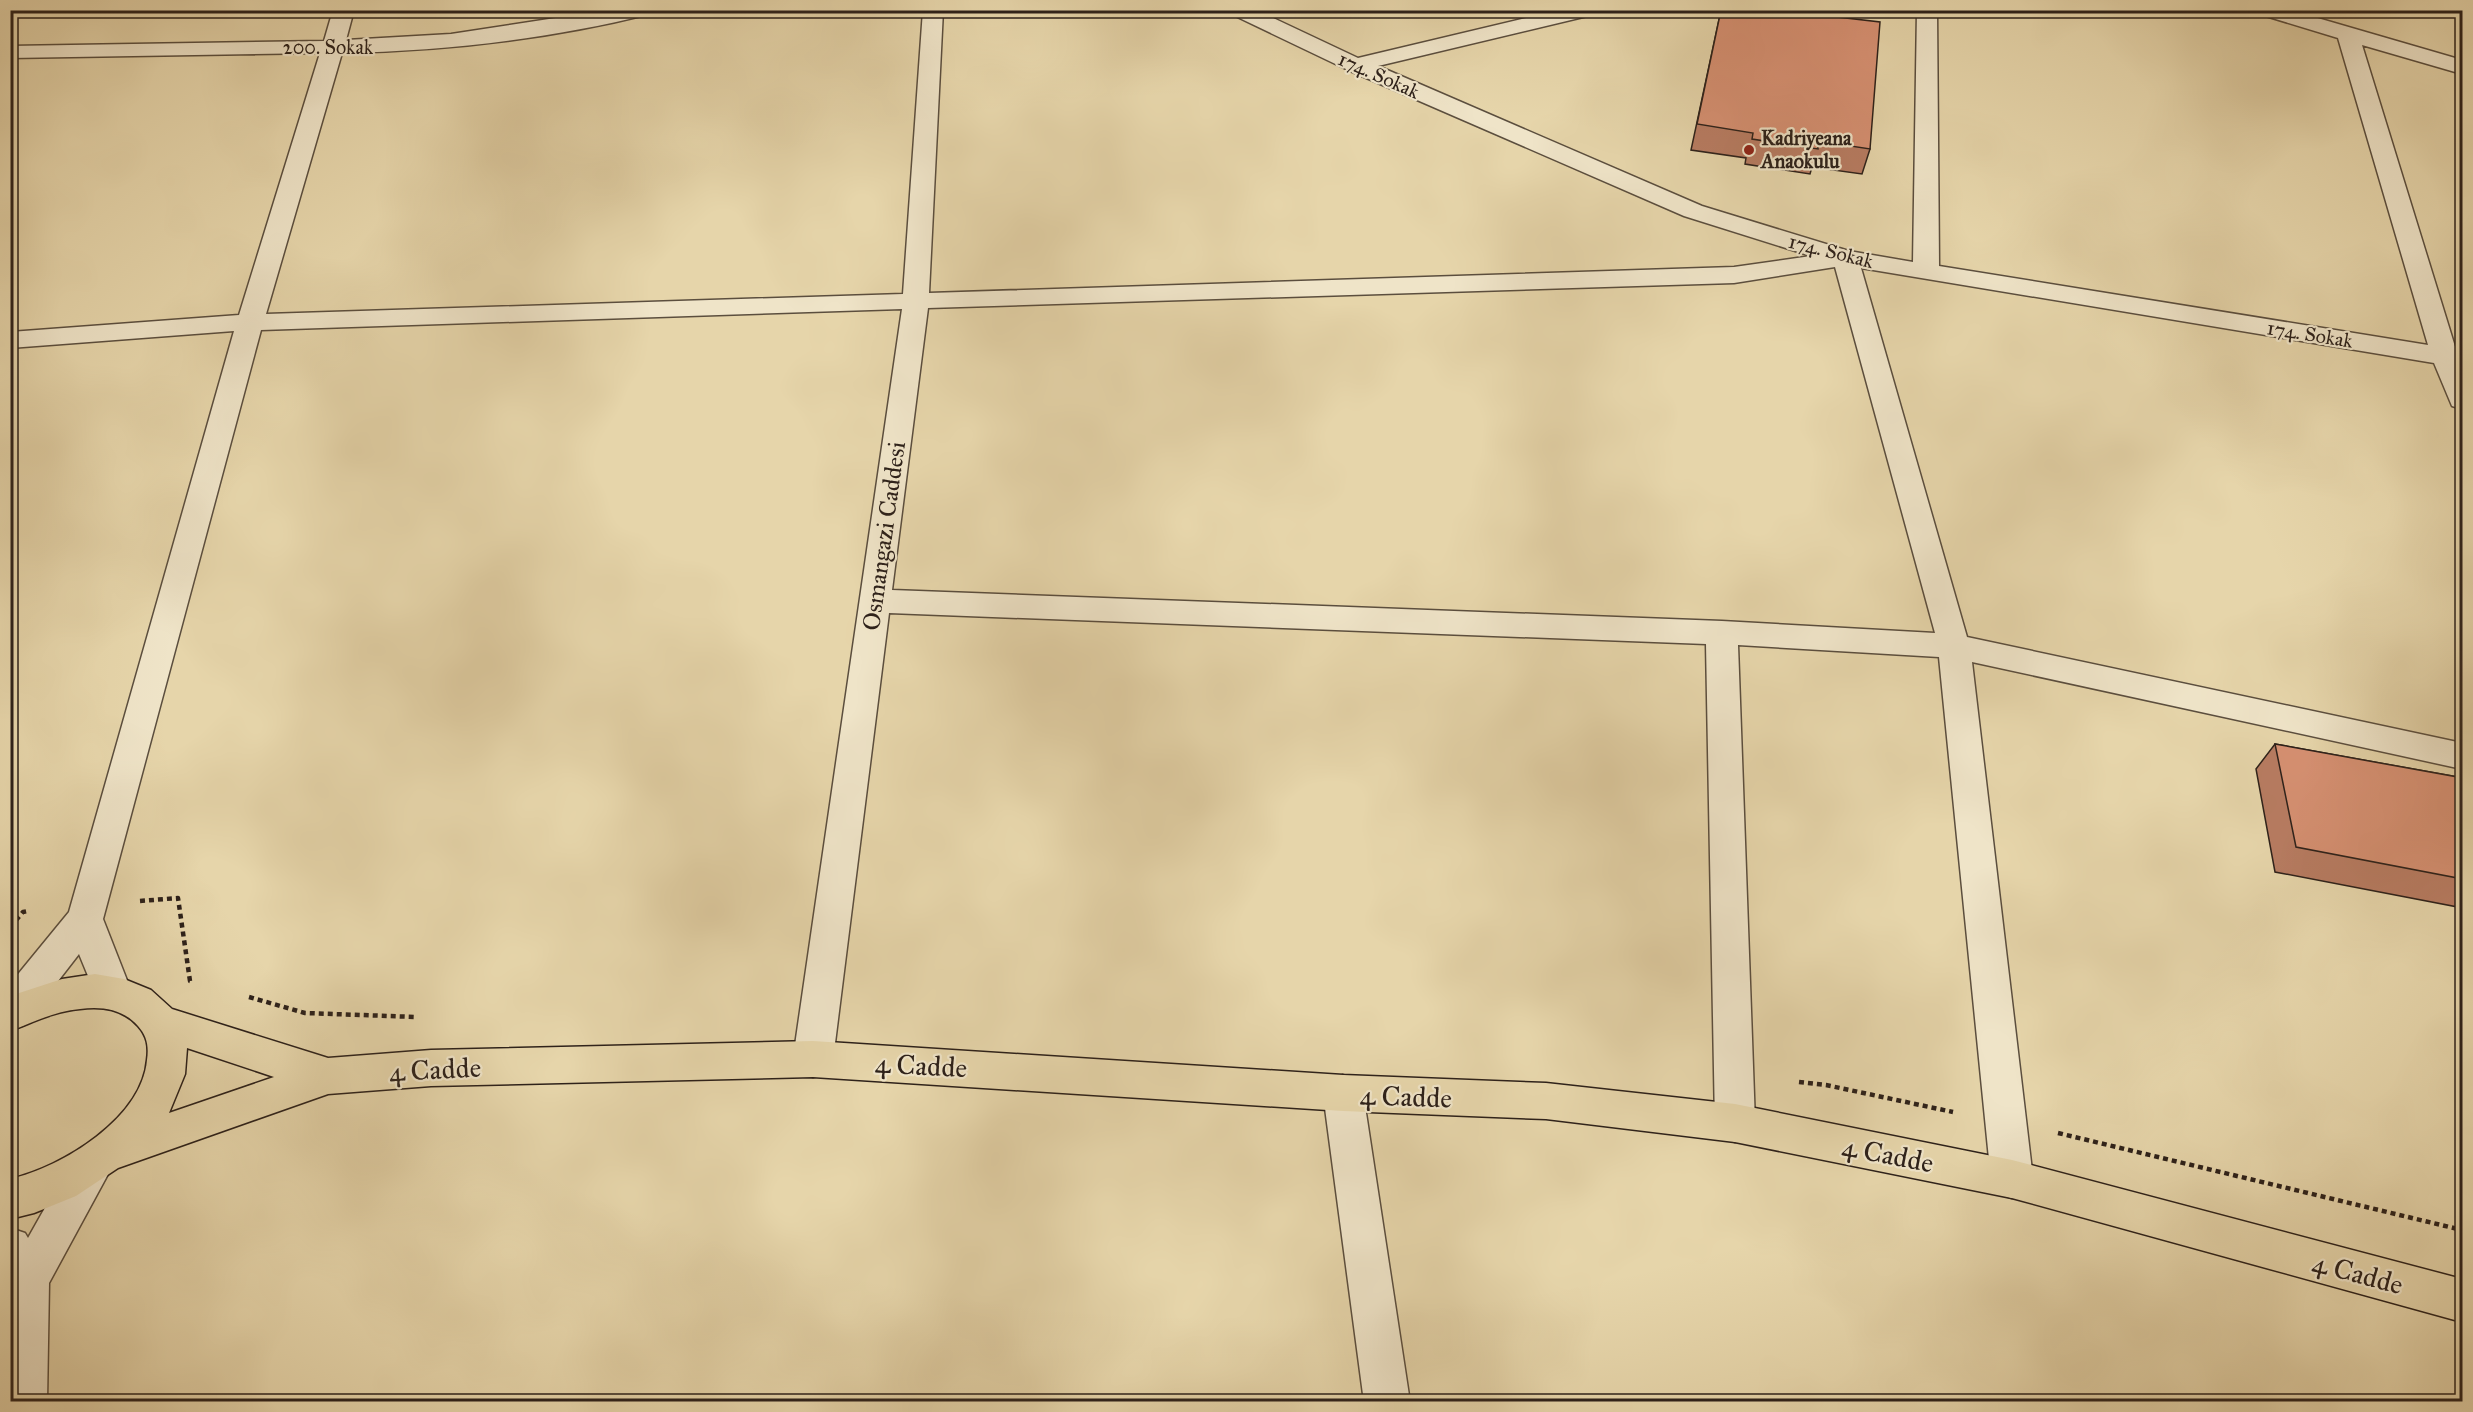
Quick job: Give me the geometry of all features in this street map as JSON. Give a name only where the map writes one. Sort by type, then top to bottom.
[{"type":"main road","points":[[10,1014],[45,999],[81,991],[113,993],[142,1003],[161,1023],[169,1050],[162,1083],[141,1118],[101,1158]]},
{"type":"main road","points":[[161,1023],[328,1076]]},
{"type":"main road","name":"4 Cadde","points":[[328,1076],[431,1068],[813,1059],[1343,1093],[1546,1101],[1735,1123],[2012,1179],[2463,1301]]},
{"type":"main road","points":[[10,1199],[56,1185],[101,1158],[328,1076]]},
{"type":"street","points":[[10,1014],[85,919],[250,322],[344,10]]},
{"type":"street","name":"200. Sokak","points":[[10,52],[386,46],[484,39],[643,10]]},
{"type":"street","name":"Osmangazi Caddesi","points":[[813,1059],[916,299],[933,10]]},
{"type":"street","name":"174. Sokak","points":[[1238,10],[1356,65],[1693,211],[1845,258],[2454,358]]},
{"type":"street","points":[[1356,65],[1589,10]]},
{"type":"street","points":[[1926,270],[1927,10]]},
{"type":"street","points":[[2266,10],[2463,67]]},
{"type":"street","points":[[2333,10],[2463,47]]},
{"type":"street","points":[[2348,35],[2454,358],[2463,399]]},
{"type":"street","points":[[10,340],[250,322],[916,299],[1734,276],[1845,258],[1954,646],[2012,1179]]},
{"type":"street","points":[[876,601],[1722,633],[1954,646],[2463,756]]},
{"type":"street","points":[[1722,633],[1735,1123]]},
{"type":"street","points":[[85,919],[113,993]]},
{"type":"street","points":[[1343,1093],[1387,1401]]},
{"type":"street","points":[[24,1401],[19,1264],[101,1158]]},
{"type":"building","points":[[1721,10],[1829,10],[1829,16],[1880,22],[1870,149],[1818,141],[1818,149],[1752,139],[1753,133],[1697,124]]},
{"type":"building","points":[[2275,744],[2463,778],[2463,879],[2296,847]]},
{"type":"place","name":"Kadriyeana Anaokulu","points":[[1749,150]]}]
